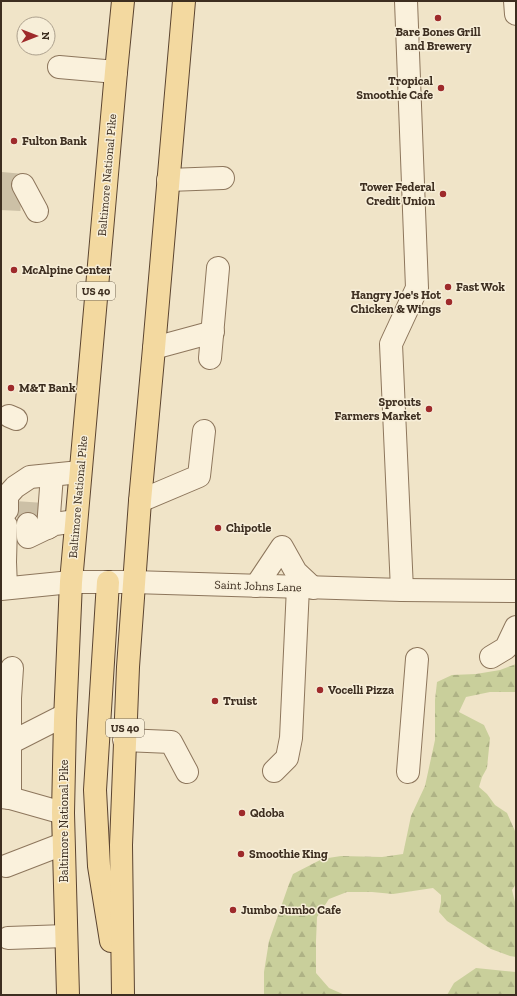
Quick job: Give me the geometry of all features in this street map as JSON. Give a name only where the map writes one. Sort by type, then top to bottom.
[{"type":"main road","name":"Baltimore National Pike","points":[[68,995],[62,814],[70,582],[123,1]]},
{"type":"main road","name":"US 40","points":[[123,995],[121,845],[124,740],[133,582],[184,1]]},
{"type":"main road","points":[[108,582],[95,790],[99,866],[120,995]]},
{"type":"street","points":[[402,590],[391,344],[417,288],[406,1]]},
{"type":"street","points":[[515,1],[516,14]]},
{"type":"street","points":[[59,67],[116,72]]},
{"type":"street","points":[[168,180],[223,178]]},
{"type":"street","points":[[210,358],[218,268]]},
{"type":"street","points":[[154,348],[213,332]]},
{"type":"street","points":[[140,501],[199,476],[204,431]]},
{"type":"street","points":[[4,589],[4,541],[7,496],[15,487],[30,486],[52,475],[80,472]]},
{"type":"street","points":[[35,529],[52,475]]},
{"type":"street","points":[[4,541],[35,529],[76,520]]},
{"type":"street","points":[[256,586],[282,548],[305,587],[291,738],[287,758],[274,771]]},
{"type":"street","name":"Saint Johns Lane","points":[[4,589],[70,582],[133,582],[402,590],[516,591]]},
{"type":"street","points":[[491,656],[506,648],[516,627]]},
{"type":"street","points":[[408,772],[417,659]]},
{"type":"street","points":[[12,668],[6,699],[6,797],[62,814]]},
{"type":"street","points":[[6,740],[65,715]]},
{"type":"street","points":[[124,740],[171,742],[187,772]]},
{"type":"street","points":[[6,866],[63,844]]},
{"type":"street","points":[[8,938],[66,936]]},
{"type":"green space","points":[[516,664],[516,692],[490,692],[466,697],[459,712],[484,725],[490,738],[487,768],[479,787],[487,794],[495,805],[507,813],[515,831],[516,884],[512,890],[516,903],[516,957],[491,949],[447,921],[439,912],[441,895],[433,888],[393,894],[347,892],[329,899],[317,917],[316,941],[316,973],[329,988],[345,995],[264,995],[264,972],[269,941],[293,874],[322,859],[341,856],[382,857],[403,854],[411,816],[425,786],[435,740],[435,700],[437,682],[452,675],[476,674],[500,670]]},
{"type":"green space","points":[[476,968],[516,972],[516,995],[447,995],[454,983]]},
{"type":"tunnel","points":[[1,183],[23,185]]},
{"type":"tunnel","points":[[1,199],[21,200]]},
{"type":"tunnel","points":[[28,524],[30,496]]},
{"type":"place","name":"Bare Bones Grill and Brewery","points":[[438,18]]},
{"type":"place","name":"Tropical Smoothie Cafe","points":[[441,88]]},
{"type":"place","name":"Fulton Bank","points":[[14,141]]},
{"type":"place","name":"Tower Federal Credit Union","points":[[443,194]]},
{"type":"place","name":"McAlpine Center","points":[[14,270]]},
{"type":"place","name":"Fast Wok","points":[[448,287]]},
{"type":"place","name":"Hangry Joe's Hot Chicken & Wings","points":[[449,302]]},
{"type":"place","name":"M&T Bank","points":[[11,388]]},
{"type":"place","name":"Sprouts Farmers Market","points":[[429,409]]},
{"type":"place","name":"Chipotle","points":[[218,528]]},
{"type":"place","name":"Vocelli Pizza","points":[[320,690]]},
{"type":"place","name":"Truist","points":[[215,701]]},
{"type":"place","name":"Qdoba","points":[[242,813]]},
{"type":"place","name":"Smoothie King","points":[[241,854]]},
{"type":"place","name":"Jumbo Jumbo Cafe","points":[[233,910]]}]
